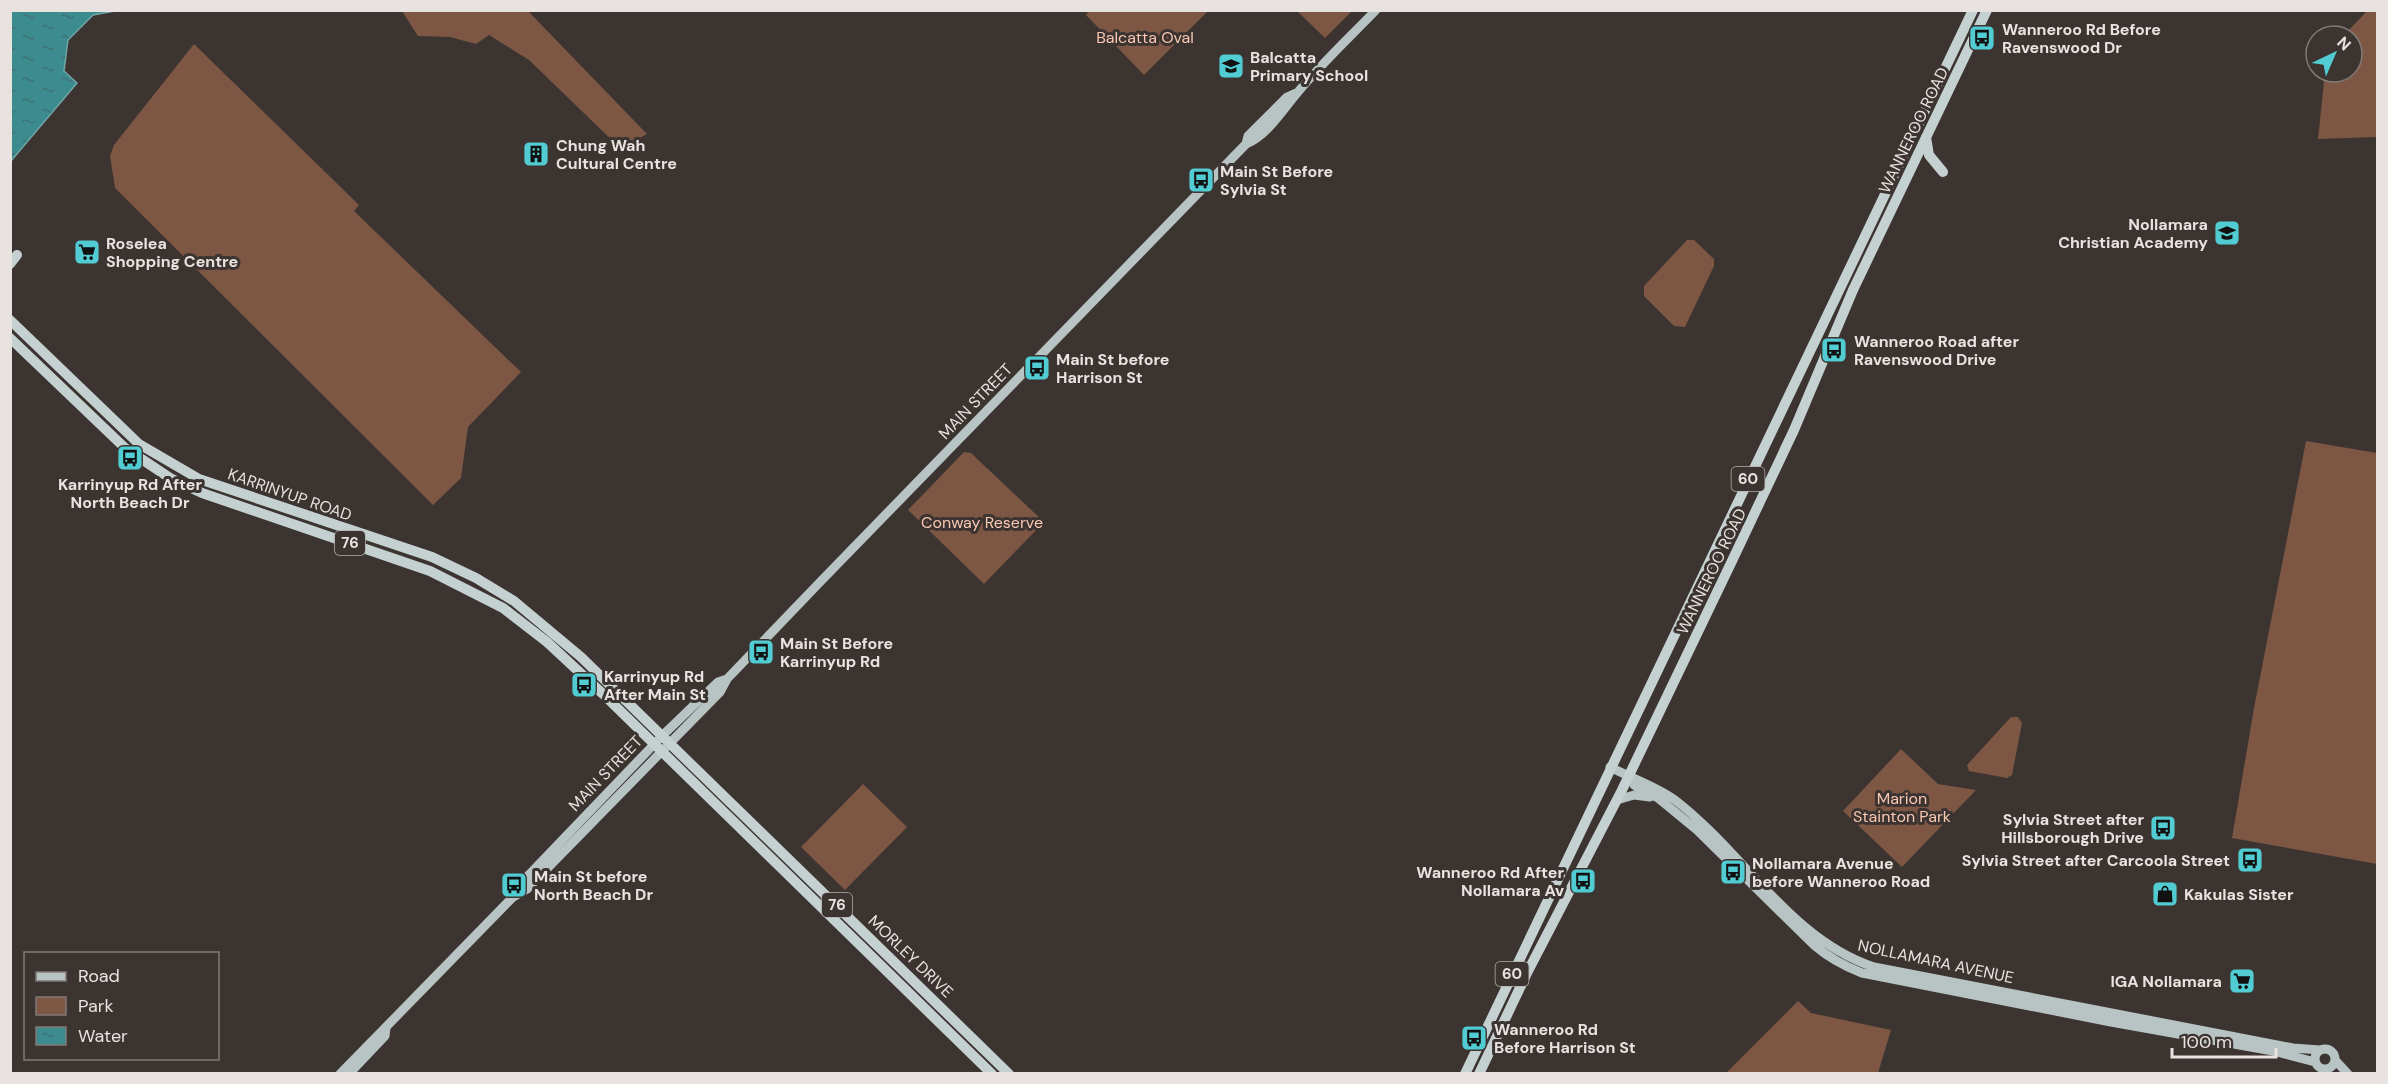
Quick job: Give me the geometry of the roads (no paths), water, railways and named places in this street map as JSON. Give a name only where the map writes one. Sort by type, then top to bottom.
[{"type":"highway","name":"WANNEROO ROAD","points":[[1465,1074],[1973,10]]},
{"type":"highway","name":"WANNEROO ROAD","points":[[1479,1074],[1531,965],[1639,755],[1794,430],[1831,338],[1987,10]]},
{"type":"highway","points":[[1926,136],[1929,154],[1943,171]]},
{"type":"highway","name":"KARRINYUP ROAD","points":[[10,320],[114,422],[153,453],[199,479],[432,557],[487,584],[514,601],[564,640],[667,739]]},
{"type":"highway","name":"KARRINYUP ROAD","points":[[13,342],[125,448],[170,478],[202,493],[430,571],[503,608],[560,653],[658,748]]},
{"type":"highway","name":"MORLEY DRIVE","points":[[667,739],[1009,1074]]},
{"type":"highway","name":"MORLEY DRIVE","points":[[658,748],[992,1074]]},
{"type":"main road","name":"MAIN STREET","points":[[340,1074],[379,1030],[386,1028],[513,897],[527,889],[718,681],[727,679],[1246,144],[1248,136],[1287,97],[1296,93],[1376,10]]},
{"type":"main road","points":[[1639,755],[1639,773],[1651,787]]},
{"type":"main road","name":"NOLLAMARA AVENUE","points":[[1609,769],[1661,800],[1696,830],[1814,945],[1836,962],[1862,973],[2254,1044],[2320,1050]]},
{"type":"main road","name":"NOLLAMARA AVENUE","points":[[1627,779],[1651,787],[1675,800],[1818,939],[1844,956],[1875,967],[2175,1029]]},
{"type":"main road","points":[[1617,800],[1639,795],[1661,800]]},
{"type":"main road","name":"MAIN STREET","points":[[349,1074],[385,1036],[386,1028]]},
{"type":"main road","name":"NOLLAMARA AVENUE","points":[[2254,1044],[2315,1062]]},
{"type":"main road","points":[[2333,1064],[2320,1068],[2315,1062],[2315,1055],[2320,1050],[2331,1051],[2333,1064],[2339,1074]]},
{"type":"main road","points":[[2333,1064],[2348,1074]]},
{"type":"water","points":[[11,11],[115,11],[93,15],[68,40],[64,71],[77,83],[11,161]]},
{"type":"place","name":"Wanneroo Rd Before Ravenswood Dr","points":[[1982,38]]},
{"type":"place","name":"Balcatta Primary School","points":[[1231,66]]},
{"type":"place","name":"Chung Wah Cultural Centre","points":[[536,154]]},
{"type":"place","name":"Main St Before Sylvia St","points":[[1201,180]]},
{"type":"place","name":"Nollamara Christian Academy","points":[[2227,233]]},
{"type":"place","name":"Roselea Shopping Centre","points":[[87,252]]},
{"type":"place","name":"Wanneroo Road after Ravenswood Drive","points":[[1834,350]]},
{"type":"place","name":"Main St before Harrison St","points":[[1037,368]]},
{"type":"place","name":"Karrinyup Rd After North Beach Dr","points":[[130,458]]},
{"type":"place","name":"Main St Before Karrinyup Rd","points":[[761,652]]},
{"type":"place","name":"Karrinyup Rd After Main St","points":[[584,685]]},
{"type":"place","name":"Sylvia Street after Hillsborough Drive","points":[[2163,828]]},
{"type":"place","name":"Sylvia Street after Carcoola Street","points":[[2250,860]]},
{"type":"place","name":"Nollamara Avenue before Wanneroo Road","points":[[1733,872]]},
{"type":"place","name":"Wanneroo Rd After Nollamara Av","points":[[1583,881]]},
{"type":"place","name":"Main St before North Beach Dr","points":[[514,885]]},
{"type":"place","name":"Kakulas Sister","points":[[2165,894]]},
{"type":"place","name":"IGA Nollamara","points":[[2242,981]]},
{"type":"place","name":"Wanneroo Rd Before Harrison St","points":[[1474,1038]]},
{"type":"park label","name":"Balcatta Oval","points":[[1145,37]]},
{"type":"park label","name":"Conway Reserve","points":[[982,522]]},
{"type":"park label","name":"Marion Stainton Park","points":[[1902,807]]}]
